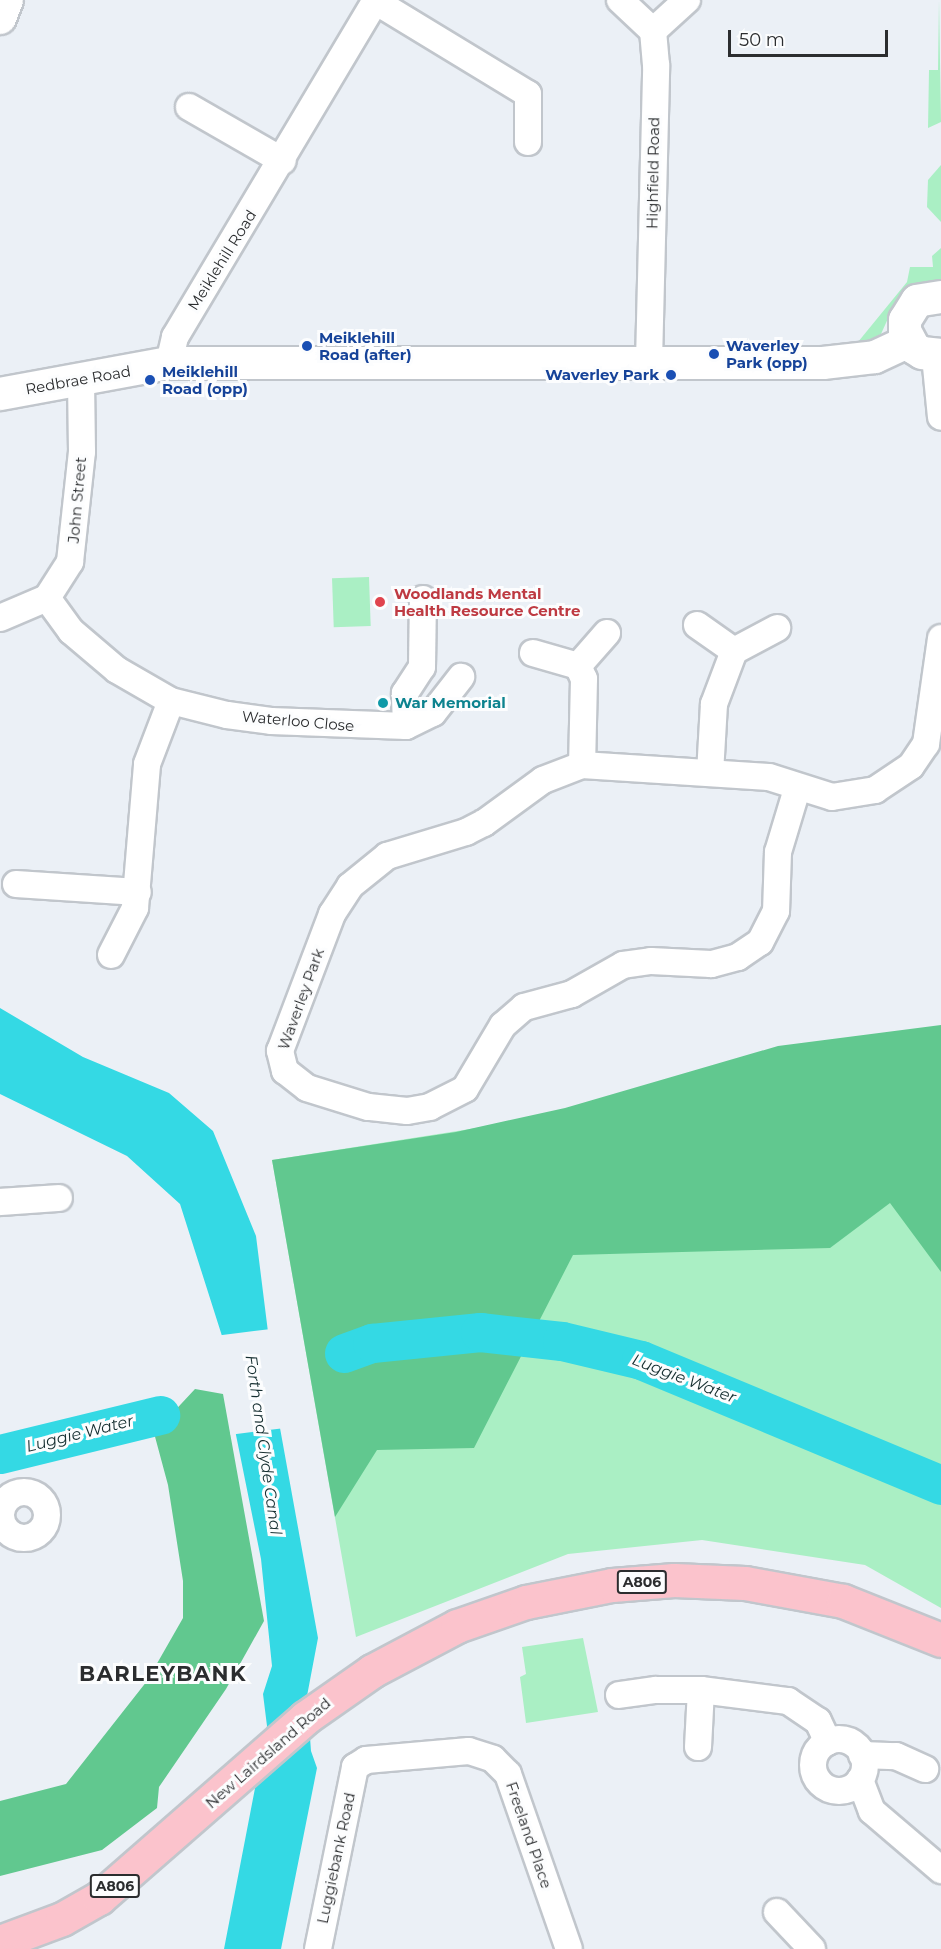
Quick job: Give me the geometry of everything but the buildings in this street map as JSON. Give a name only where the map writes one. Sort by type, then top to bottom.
[{"type":"main road","name":"New Lairdsland Road","points":[[0,1942],[62,1919],[99,1898],[305,1718],[353,1683],[423,1642],[488,1614],[578,1590],[644,1582],[706,1581],[798,1591],[867,1608],[941,1640]]},
{"type":"street","points":[[0,18],[7,0]]},
{"type":"street","points":[[620,0],[652,31],[687,0]]},
{"type":"street","points":[[376,1],[528,94],[528,142]]},
{"type":"street","name":"Meiklehill Road","points":[[170,363],[175,337],[283,161],[376,1]]},
{"type":"street","name":"Highfield Road","points":[[649,362],[656,56],[652,31]]},
{"type":"street","points":[[189,107],[283,161]]},
{"type":"street","points":[[941,297],[926,297],[909,309],[905,331],[928,350],[941,417]]},
{"type":"street","name":"Redbrae Road","points":[[0,394],[170,363],[832,362],[928,350]]},
{"type":"street","name":"John Street","points":[[0,618],[47,598],[65,575],[74,546],[82,452],[81,379]]},
{"type":"street","name":"Waterloo Close","points":[[47,598],[71,631],[96,656],[171,701],[271,722],[406,726],[433,712],[461,677]]},
{"type":"street","points":[[406,726],[405,693],[422,667],[423,599]]},
{"type":"street","points":[[698,625],[734,651]]},
{"type":"street","points":[[710,773],[714,704],[734,651],[777,628]]},
{"type":"street","points":[[578,666],[607,633]]},
{"type":"street","name":"Waverley Park","points":[[797,789],[778,852],[777,912],[760,942],[738,957],[711,964],[651,961],[623,965],[572,993],[524,1007],[503,1025],[465,1089],[430,1107],[407,1111],[368,1107],[296,1082],[285,1071],[280,1051],[326,928],[350,886],[387,856],[466,832],[484,823],[543,780],[582,765],[769,777],[797,789],[824,796],[852,796],[886,784],[911,766],[929,736],[941,638]]},
{"type":"street","points":[[533,653],[578,666],[584,679],[582,765]]},
{"type":"street","points":[[111,955],[128,924],[138,892],[147,764],[171,701]]},
{"type":"street","points":[[16,884],[138,892]]},
{"type":"street","points":[[0,1202],[59,1197]]},
{"type":"street","points":[[620,1695],[656,1690],[701,1690],[788,1701],[818,1720],[828,1742]]},
{"type":"street","points":[[698,1747],[701,1690]]},
{"type":"street","points":[[925,1769],[896,1756],[861,1767],[837,1791],[816,1778],[816,1753],[828,1742],[852,1743],[861,1767],[872,1810],[941,1870]]},
{"type":"street","name":"Freeland Place","points":[[355,1767],[366,1760],[469,1751],[493,1759],[508,1774],[569,1949]]},
{"type":"street","name":"Luggiebank Road","points":[[318,1949],[355,1767]]},
{"type":"street","points":[[777,1912],[812,1949]]},
{"type":"green space","points":[[939,0],[941,122],[928,128],[929,70],[938,70]]},
{"type":"green space","points":[[941,165],[941,222],[927,207],[928,180]]},
{"type":"green space","points":[[941,248],[941,282],[911,288],[895,303],[881,334],[859,346],[858,342],[907,282],[910,267],[933,267],[932,256]]},
{"type":"green space","points":[[369,577],[371,626],[334,627],[332,578]]},
{"type":"green space","points":[[941,1025],[941,1272],[890,1203],[830,1248],[573,1255],[474,1448],[377,1450],[335,1517],[272,1160],[456,1132],[565,1108],[778,1046]]},
{"type":"green space","points":[[861,1068],[941,1091],[941,1608],[865,1565],[702,1540],[568,1554],[356,1637],[272,1160]]},
{"type":"green space","points":[[195,1389],[223,1394],[264,1621],[226,1689],[159,1787],[157,1808],[102,1850],[0,1876],[0,1801],[66,1784],[147,1681],[183,1618],[183,1581],[168,1485],[154,1433]]},
{"type":"green space","points":[[583,1638],[598,1712],[526,1723],[520,1677],[526,1674],[522,1647]]},
{"type":"water","name":"Forth and Clyde Canal","points":[[0,1008],[83,1057],[169,1093],[213,1131],[256,1236],[280,1428],[318,1638],[307,1696],[311,1751],[317,1768],[281,1949],[224,1949],[267,1726],[263,1694],[272,1666],[261,1559],[236,1435],[222,1336],[180,1204],[127,1156],[0,1094]]},
{"type":"pier","points":[[271,1329],[283,1428],[231,1435],[218,1335]]},
{"type":"waterway","name":"Luggie Water","points":[[344,1353],[372,1343],[480,1332],[562,1341],[641,1360],[941,1485]]},
{"type":"waterway","name":"Luggie Water","points":[[0,1454],[160,1415]]},
{"type":"place","name":"Meiklehill Road (after)","points":[[307,346]]},
{"type":"place","name":"Waverley Park (opp)","points":[[714,354]]},
{"type":"place","name":"Waverley Park","points":[[671,375]]},
{"type":"place","name":"Meiklehill Road (opp)","points":[[150,380]]},
{"type":"place","name":"Woodlands Mental Health Resource Centre","points":[[380,602]]},
{"type":"place","name":"War Memorial","points":[[383,703]]},
{"type":"district","name":"BARLEYBANK","points":[[163,1674]]}]
